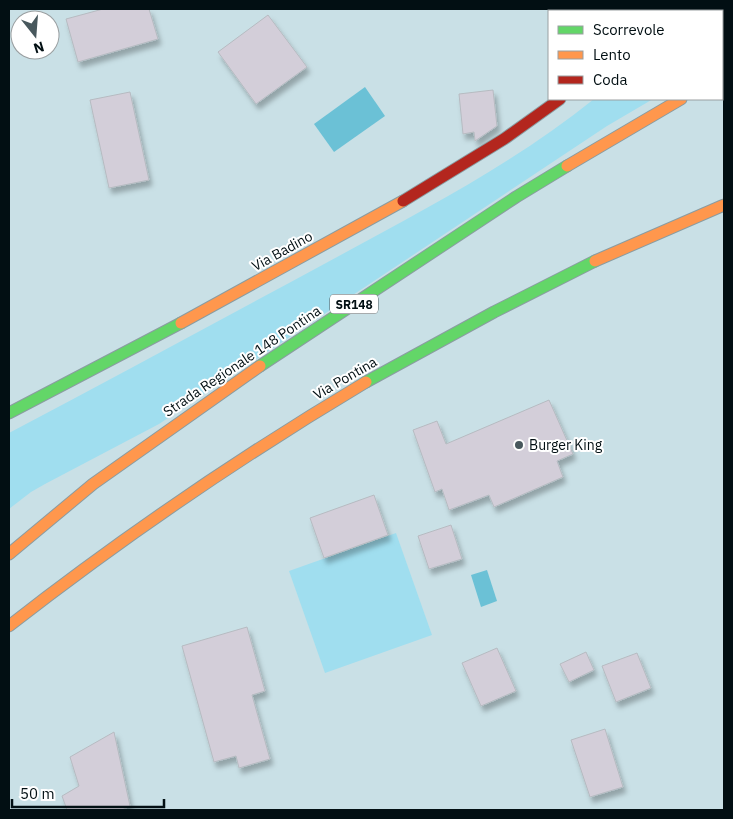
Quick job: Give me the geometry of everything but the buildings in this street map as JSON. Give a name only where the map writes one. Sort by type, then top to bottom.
[{"type":"street","name":"Via Badino","points":[[9,413],[180,324],[443,178],[504,140],[559,100]]},
{"type":"street","name":"Strada Regionale 148 Pontina","points":[[9,554],[116,467],[238,380],[523,193],[611,138],[679,100]]},
{"type":"street","name":"Via Pontina","points":[[9,626],[110,549],[192,491],[272,439],[379,375],[549,283],[623,247],[724,205]]},
{"type":"street","points":[[9,542],[39,528]]},
{"type":"shaded area","points":[[724,9],[724,63],[723,10],[696,10]]},
{"type":"shaded area","points":[[365,87],[385,116],[334,152],[314,124]]},
{"type":"shaded area","points":[[593,100],[651,100],[607,126],[159,424],[45,484],[9,509],[9,433],[430,207],[497,167],[563,123]]},
{"type":"shaded area","points":[[396,533],[432,635],[325,673],[289,571]]},
{"type":"shaded area","points":[[487,570],[497,601],[481,607],[471,575]]},
{"type":"traffic: fast","points":[[260,366],[516,197],[567,166]]},
{"type":"traffic: fast","points":[[366,382],[494,312],[595,261]]},
{"type":"traffic: fast","points":[[9,413],[181,323]]},
{"type":"traffic: slow","points":[[567,166],[679,100]]},
{"type":"traffic: slow","points":[[181,323],[403,201]]},
{"type":"traffic: slow","points":[[595,261],[724,205]]},
{"type":"traffic: slow","points":[[9,554],[93,484],[260,366]]},
{"type":"traffic: slow","points":[[9,626],[95,561],[184,498],[366,382]]},
{"type":"traffic: jam","points":[[403,201],[504,139],[559,100]]},
{"type":"place","name":"Burger King","points":[[519,445]]}]
